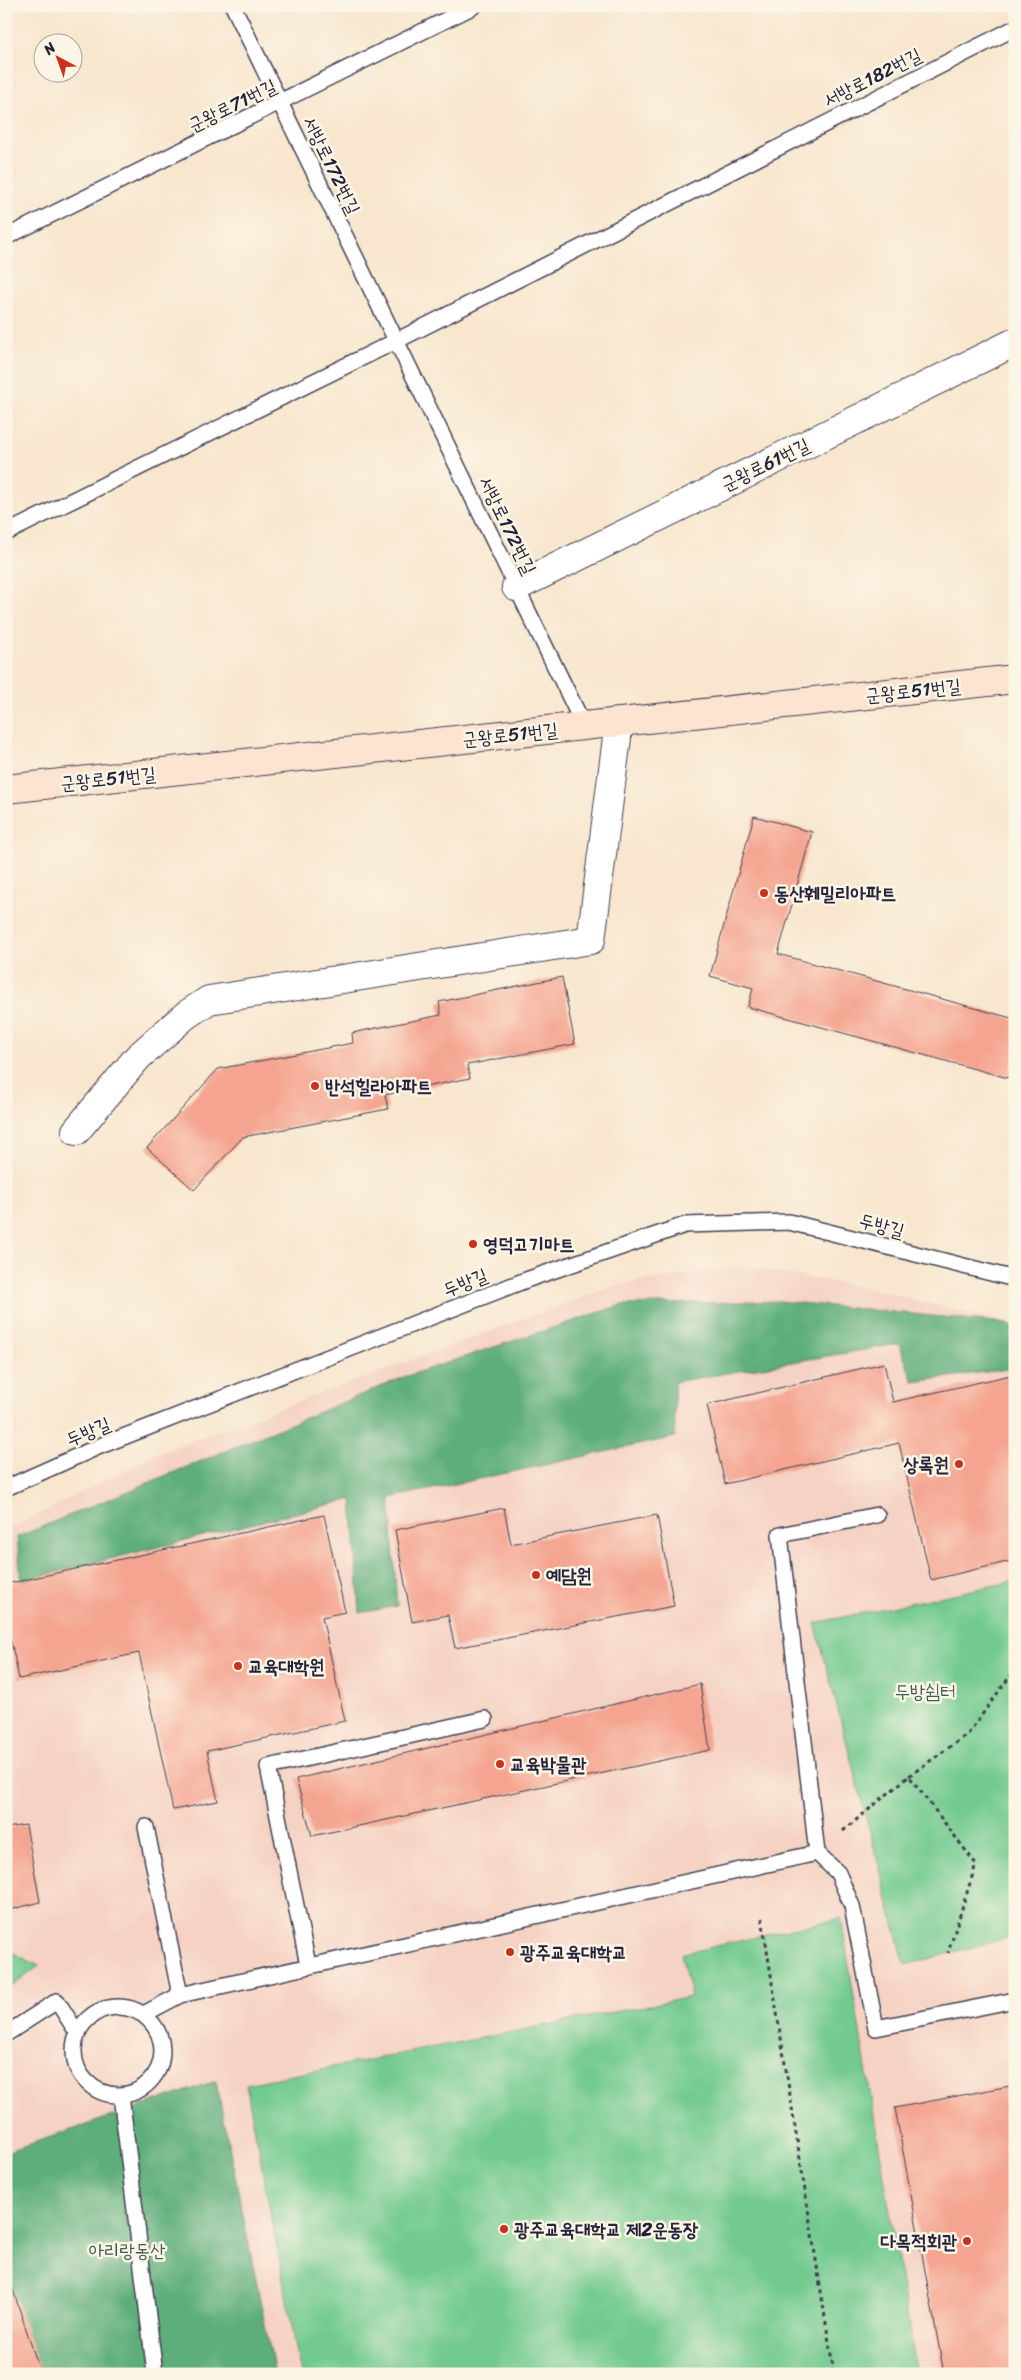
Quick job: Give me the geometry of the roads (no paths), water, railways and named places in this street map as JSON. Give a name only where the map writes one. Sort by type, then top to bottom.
[{"type":"street","name":"군왕로61번길","points":[[516,587],[1015,342]]},
{"type":"street","name":"군왕로51번길","points":[[6,790],[1015,679]]},
{"type":"street","points":[[76,1131],[138,1057],[186,1016],[209,1000],[591,940],[619,722]]},
{"type":"lane","name":"서방로172번길","points":[[233,6],[584,726]]},
{"type":"lane","name":"군왕로71번길","points":[[6,237],[474,6]]},
{"type":"lane","name":"서방로182번길","points":[[396,341],[1015,28]]},
{"type":"lane","points":[[6,533],[396,341]]},
{"type":"lane","name":"두방길","points":[[6,1488],[100,1446],[526,1280],[685,1225],[789,1222],[1015,1279]]},
{"type":"lane","points":[[877,1515],[780,1535],[817,1853],[838,1873],[852,1906],[876,2028],[1015,2000]]},
{"type":"lane","points":[[308,1965],[268,1767],[485,1718]]},
{"type":"lane","points":[[146,1827],[180,1995]]},
{"type":"lane","points":[[144,2014],[180,1995],[817,1853]]},
{"type":"lane","points":[[6,2034],[57,2001],[78,2034]]},
{"type":"lane","points":[[114,2006],[129,2008],[144,2014],[154,2025],[161,2039],[162,2054],[158,2070],[150,2082],[136,2091],[122,2095],[106,2094],[92,2087],[81,2077],[74,2062],[73,2047],[86,2019],[99,2010],[114,2006]]},
{"type":"lane","points":[[122,2095],[155,2374]]},
{"type":"place","name":"동산훼밀리아파트","points":[[764,893]]},
{"type":"place","name":"반석힐라아파트","points":[[315,1086]]},
{"type":"place","name":"영덕고기마트","points":[[473,1244]]},
{"type":"place","name":"상록원","points":[[959,1464]]},
{"type":"place","name":"예담원","points":[[536,1575]]},
{"type":"place","name":"교육대학원","points":[[238,1666]]},
{"type":"place","name":"교육박물관","points":[[500,1764]]},
{"type":"place","name":"광주교육대학교","points":[[510,1952]]},
{"type":"place","name":"광주교육대학교 제2운동장","points":[[504,2229]]},
{"type":"place","name":"다목적회관","points":[[967,2241]]},
{"type":"park label","name":"두방쉼터","points":[[925,1691]]},
{"type":"park label","name":"아리랑동산","points":[[127,2250]]}]
